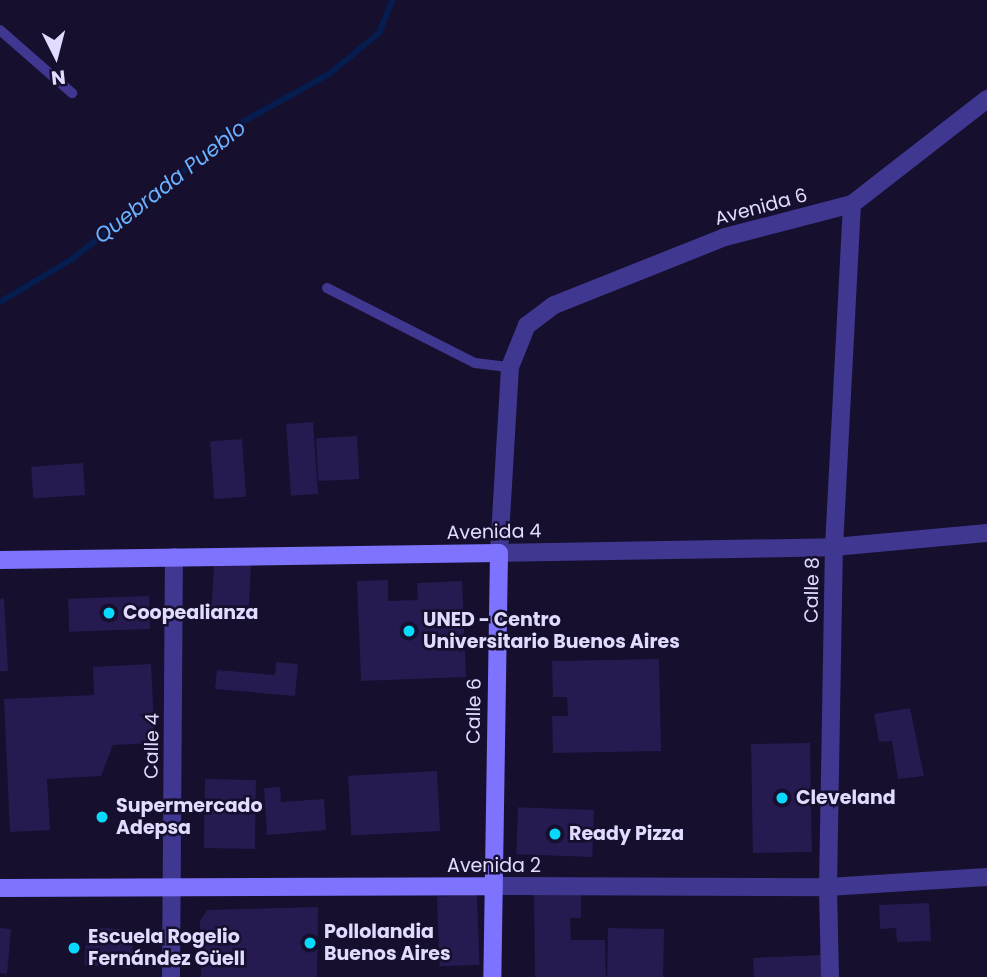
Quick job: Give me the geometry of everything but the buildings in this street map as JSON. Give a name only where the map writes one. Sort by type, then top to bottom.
[{"type":"street","name":"Avenida 6","points":[[527,325],[554,305],[725,237],[852,204],[987,99]]},
{"type":"street","name":"Calle 8","points":[[830,977],[828,887],[834,547],[852,204]]},
{"type":"street","name":"Calle 6","points":[[492,977],[491,886],[499,553],[510,367],[527,325]]},
{"type":"street","name":"Avenida 4","points":[[0,560],[834,547],[987,533]]},
{"type":"street","name":"Calle 4","points":[[171,977],[174,557]]},
{"type":"street","name":"Avenida 2","points":[[0,888],[171,890],[491,886],[828,887],[987,877]]},
{"type":"lane","points":[[0,30],[72,93]]},
{"type":"lane","points":[[327,288],[475,363],[510,367]]},
{"type":"waterway","name":"Quebrada Pueblo","points":[[0,302],[72,259],[173,181],[226,131],[329,74],[379,33],[392,0]]},
{"type":"place","name":"Coopealianza","points":[[109,613]]},
{"type":"place","name":"UNED - Centro Universitario Buenos Aires","points":[[409,631]]},
{"type":"place","name":"Cleveland","points":[[782,798]]},
{"type":"place","name":"Supermercado Adepsa","points":[[102,817]]},
{"type":"place","name":"Ready Pizza","points":[[555,834]]},
{"type":"place","name":"Pollolandia Buenos Aires","points":[[310,943]]},
{"type":"place","name":"Escuela Rogelio Fernández Güell","points":[[74,948]]}]
